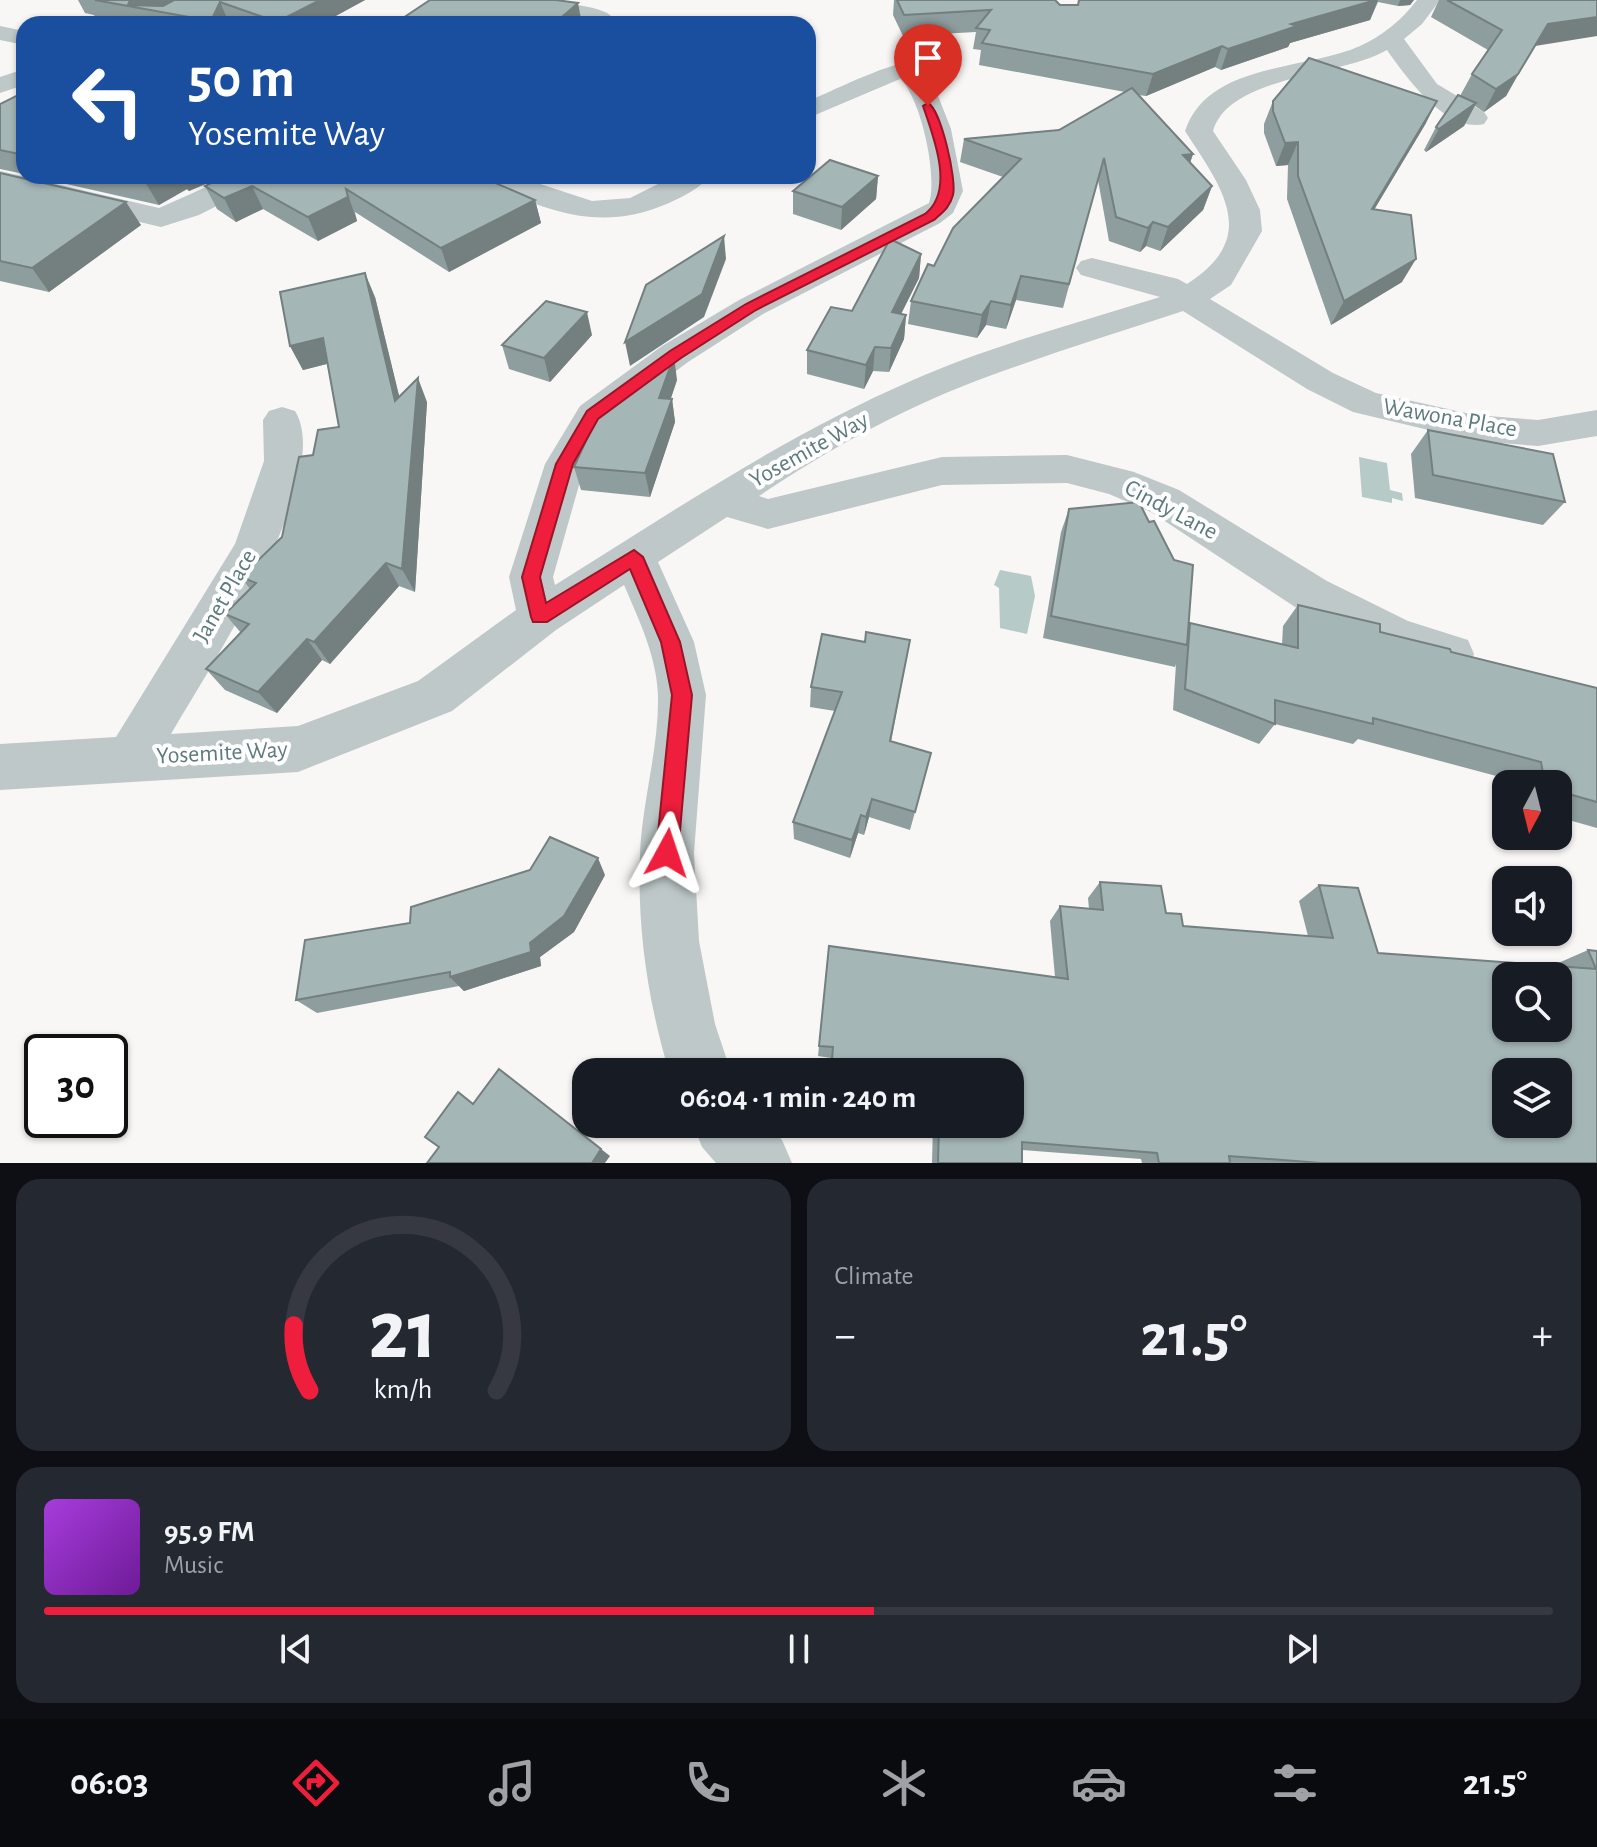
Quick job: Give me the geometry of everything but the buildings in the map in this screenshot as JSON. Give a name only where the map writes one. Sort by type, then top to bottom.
[{"type":"street","points":[[493,0],[594,16]]},
{"type":"street","points":[[1404,18],[1428,89],[1475,118]]},
{"type":"street","name":"Yosemite Way","points":[[0,767],[298,749],[435,696],[540,617],[790,456],[924,389],[977,367],[1187,299],[1219,278],[1247,231],[1245,210],[1231,180],[1199,131],[1204,109],[1218,97],[1243,87],[1353,57],[1404,18]]},
{"type":"street","points":[[540,617],[531,577],[565,464],[593,415],[675,354],[751,307],[929,217],[942,207],[948,191],[937,129],[920,83],[902,68],[872,85],[816,107]]},
{"type":"street","points":[[17,184],[161,218],[188,209],[238,184]]},
{"type":"street","points":[[510,184],[579,211],[605,213],[636,207],[680,184]]},
{"type":"street","name":"Wawona Place","points":[[1092,268],[1166,286],[1320,381],[1366,403],[1475,428],[1538,433],[1597,423]]},
{"type":"street","name":"Janet Place","points":[[130,759],[255,547],[284,461],[282,420]]},
{"type":"street","name":"Cindy Lane","points":[[722,500],[768,514],[942,471],[1067,469],[1120,482],[1165,501],[1325,601],[1394,635],[1483,664]]},
{"type":"street","points":[[634,557],[671,642],[682,695],[667,853],[670,941],[685,1024],[696,1058]]},
{"type":"street","points":[[737,1138],[759,1163]]},
{"type":"shaded area","points":[[1359,457],[1387,463],[1390,490],[1402,493],[1403,501],[1392,498],[1392,503],[1362,497]]},
{"type":"shaded area","points":[[1000,570],[1031,576],[1035,596],[1027,634],[1000,628],[999,588],[994,585]]},
{"type":"route","points":[[667,853],[682,695],[671,642],[634,557],[540,617],[531,577],[565,464],[593,415],[675,354],[751,307],[929,217],[942,207],[948,191],[937,129],[928,106]]}]
